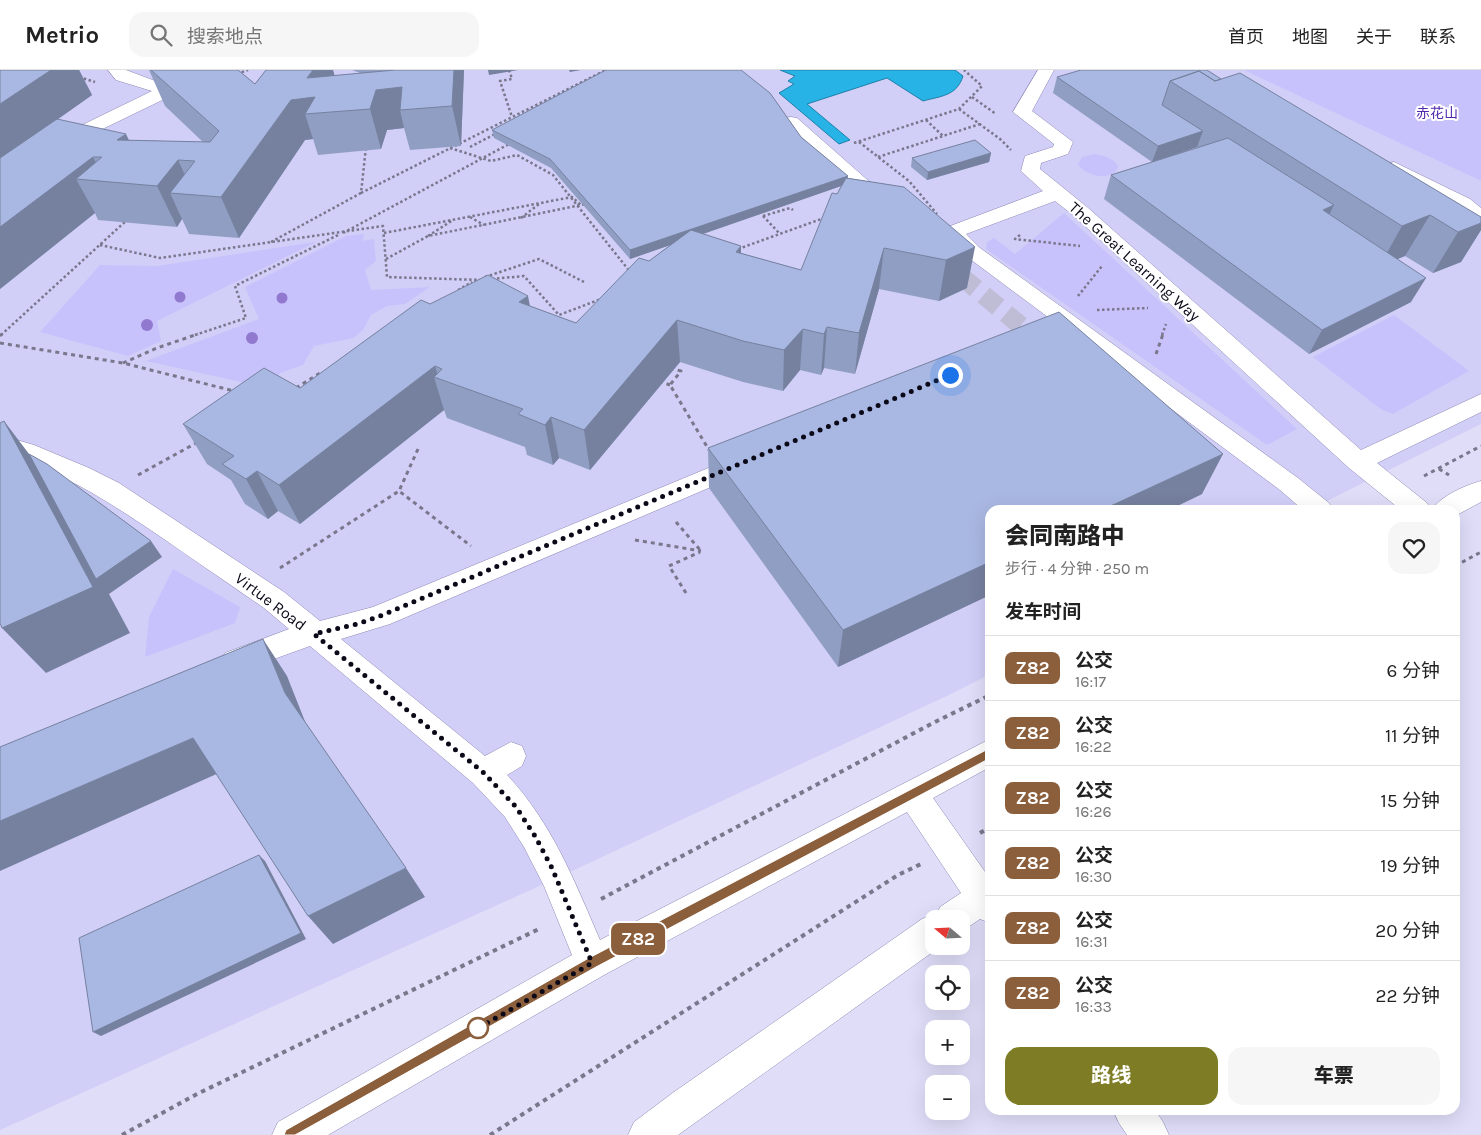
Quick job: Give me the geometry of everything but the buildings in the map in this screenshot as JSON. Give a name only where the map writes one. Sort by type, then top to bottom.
[{"type":"street","points":[[116,70],[122,76],[165,90]]},
{"type":"street","points":[[0,189],[53,150],[82,132],[165,90],[210,70]]},
{"type":"street","points":[[1046,70],[1022,112],[1064,142],[1061,150],[1032,160],[1030,171],[1057,193]]},
{"type":"street","points":[[791,122],[876,199],[891,211],[899,214]]},
{"type":"street","points":[[1376,159],[1464,203],[1481,218]]},
{"type":"street","name":"The Great Learning Way","points":[[943,229],[1057,193],[1177,306],[1358,462],[1412,505]]},
{"type":"street","points":[[943,229],[1064,316],[1147,380],[1289,484],[1314,505]]},
{"type":"street","points":[[1042,335],[1064,316]]},
{"type":"street","points":[[1358,462],[1481,402]]},
{"type":"street","name":"Virtue Road","points":[[0,444],[25,451],[71,470],[110,490],[274,600],[484,773],[516,807],[535,836],[552,868],[592,963]]},
{"type":"street","points":[[212,670],[278,644],[350,626],[380,616],[766,454]]},
{"type":"street","points":[[1454,505],[1481,490]]},
{"type":"street","points":[[291,1135],[592,963],[985,755]]},
{"type":"street","points":[[484,773],[511,756]]},
{"type":"street","points":[[912,794],[985,901]]},
{"type":"street","points":[[970,910],[985,902]]},
{"type":"street","points":[[647,1135],[925,937]]},
{"type":"street","points":[[1136,1115],[1150,1135]]},
{"type":"path","points":[[509,70],[512,79],[500,82],[512,117]]},
{"type":"path","points":[[268,244],[361,193],[606,70]]},
{"type":"path","points":[[943,229],[908,181],[859,142],[959,109],[982,86],[964,70]]},
{"type":"path","points":[[79,76],[97,82]]},
{"type":"path","points":[[959,109],[1000,139]]},
{"type":"path","points":[[925,120],[943,136]]},
{"type":"path","points":[[878,157],[980,124]]},
{"type":"path","points":[[470,147],[497,134]]},
{"type":"path","points":[[123,363],[157,348],[246,318],[235,286],[343,233],[513,142]]},
{"type":"path","points":[[361,193],[366,147]]},
{"type":"path","points":[[450,148],[491,161],[517,155],[553,175],[634,278]]},
{"type":"path","points":[[384,233],[572,197],[582,205]]},
{"type":"path","points":[[734,251],[876,199]]},
{"type":"path","points":[[428,236],[589,203]]},
{"type":"path","points":[[521,218],[539,204]]},
{"type":"path","points":[[780,234],[763,216],[790,208],[793,210]]},
{"type":"path","points":[[470,217],[484,225]]},
{"type":"path","points":[[0,336],[128,219]]},
{"type":"path","points":[[386,258],[428,236],[453,220]]},
{"type":"path","points":[[100,245],[160,258],[383,226],[387,277],[474,281],[524,276],[565,321]]},
{"type":"path","points":[[1022,233],[1015,239],[1118,249]]},
{"type":"path","points":[[1064,316],[1118,249]]},
{"type":"path","points":[[457,291],[474,281],[539,259],[584,282]]},
{"type":"path","points":[[559,315],[604,298]]},
{"type":"path","points":[[1064,316],[1177,306],[1147,380]]},
{"type":"path","points":[[0,343],[123,363],[236,392]]},
{"type":"path","points":[[663,365],[681,371],[670,385]]},
{"type":"path","points":[[290,391],[324,371]]},
{"type":"path","points":[[654,379],[670,385],[722,472]]},
{"type":"path","points":[[110,490],[205,438]]},
{"type":"path","points":[[252,586],[400,492],[418,449]]},
{"type":"path","points":[[400,492],[497,567]]},
{"type":"path","points":[[686,593],[668,566],[701,552]]},
{"type":"path","points":[[1460,563],[1481,552]]},
{"type":"path","points":[[490,1135],[898,875],[950,850],[985,830]]},
{"type":"shaded area","points":[[0,70],[1245,70],[1481,181],[1481,424],[1319,505],[985,505],[985,677],[557,878],[0,1130]]},
{"type":"green space","name":"赤花山","points":[[1481,70],[1481,181],[1246,71]]},
{"type":"green space","points":[[1095,154],[1108,157],[1118,166],[1111,175],[1099,176],[1086,172],[1078,164],[1082,157]]},
{"type":"green space","points":[[1064,213],[1297,429],[1267,445],[986,249],[987,242],[994,238],[1015,254]]},
{"type":"green space","points":[[364,234],[363,241],[374,239],[376,261],[365,270],[371,290],[430,287],[405,304],[387,306],[371,315],[363,330],[353,338],[314,346],[303,365],[280,373],[276,382],[264,387],[146,361],[259,319],[245,287],[346,236]]},
{"type":"green space","points":[[316,242],[157,321],[161,341],[128,356],[40,332],[100,265],[157,266]]},
{"type":"green space","points":[[1394,315],[1469,371],[1393,414],[1382,410],[1313,357]]},
{"type":"green space","points":[[173,569],[240,607],[235,623],[145,657],[149,617]]},
{"type":"water","points":[[780,70],[955,70],[963,76],[957,88],[948,94],[923,101],[887,78],[807,104],[850,140],[839,144],[779,93],[794,84],[788,81],[795,76]]},
{"type":"tunnel","points":[[939,258],[1032,335]]},
{"type":"tunnel","points":[[1030,334],[1034,337]]},
{"type":"bus line","name":"Z82","points":[[291,1135],[592,963],[985,755]]},
{"type":"route","points":[[478,1028],[475,1030],[592,963],[557,878],[535,836],[516,807],[484,773],[314,634],[357,624],[380,616],[950,375]]}]
